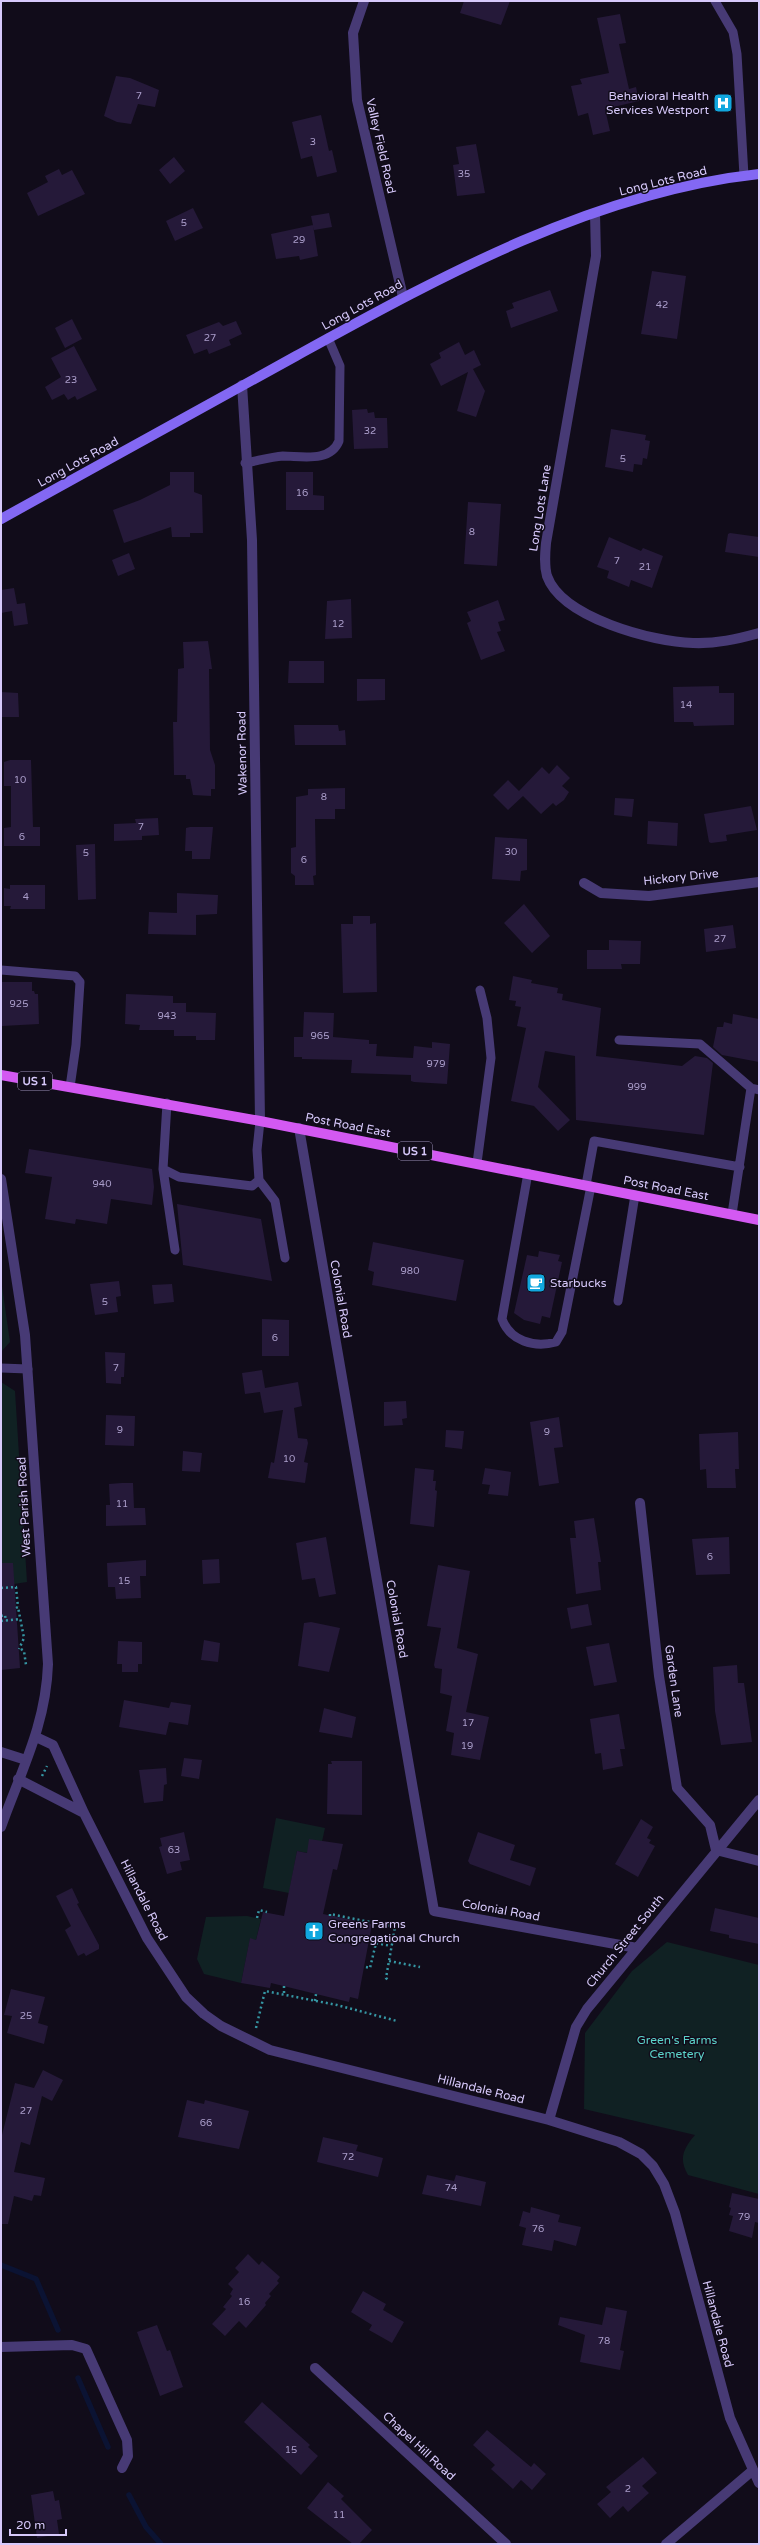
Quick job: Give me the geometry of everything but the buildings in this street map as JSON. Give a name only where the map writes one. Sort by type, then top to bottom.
[{"type":"main road","name":"Long Lots Road","points":[[1,519],[403,297],[488,256],[595,213],[674,189],[759,174]]},
{"type":"main road","name":"Post Road East","points":[[1,1075],[299,1128],[759,1220]]},
{"type":"street","name":"Valley Field Road","points":[[364,1],[353,33],[357,100],[403,297]]},
{"type":"street","name":"Long Lots Lane","points":[[595,213],[596,256],[546,543],[544,562],[548,576],[564,599],[578,609],[638,633],[670,641],[693,643],[732,640],[759,633]]},
{"type":"street","name":"Wakenor Road","points":[[242,385],[245,463],[250,496],[252,540],[260,1121]]},
{"type":"street","name":"Hickory Drive","points":[[584,883],[601,893],[649,896],[759,882]]},
{"type":"street","name":"Colonial Road","points":[[299,1128],[434,1911],[636,1948]]},
{"type":"street","name":"West Parish Road","points":[[1,1179],[10,1227],[28,1369],[48,1664],[47,1695],[36,1737],[18,1779],[1,1827]]},
{"type":"street","name":"Garden Lane","points":[[640,1503],[659,1676],[677,1788],[710,1825],[716,1850]]},
{"type":"street","name":"Hillandale Road","points":[[36,1737],[53,1745],[84,1813],[147,1938],[186,1997],[215,2022],[252,2042],[300,2059],[549,2120],[619,2142],[641,2154],[653,2166],[664,2184],[675,2213],[730,2418],[752,2471],[759,2483]]},
{"type":"street","points":[[1,1752],[26,1760]]},
{"type":"street","points":[[18,1779],[84,1813]]},
{"type":"street","name":"Church Street South","points":[[549,2120],[576,2027],[587,2009],[716,1850],[759,1800]]},
{"type":"street","points":[[716,1850],[759,1861]]},
{"type":"street","points":[[1,2347],[72,2345],[86,2348],[127,2440],[128,2456],[122,2468]]},
{"type":"street","name":"Chapel Hill Road","points":[[315,2368],[506,2544]]},
{"type":"street","points":[[666,2544],[752,2471]]},
{"type":"lane","points":[[716,1],[733,32],[737,54],[744,176]]},
{"type":"lane","points":[[245,463],[281,456],[313,457],[330,453],[336,449],[339,442],[340,366],[328,338]]},
{"type":"lane","points":[[1,970],[75,976],[80,982],[76,1045],[70,1087]]},
{"type":"lane","points":[[476,1163],[491,1058],[487,1018],[480,990]]},
{"type":"lane","points":[[619,1040],[700,1044],[755,1089],[732,1214]]},
{"type":"lane","points":[[166,1104],[163,1169],[174,1250]]},
{"type":"lane","points":[[260,1121],[257,1150],[258,1180],[276,1200],[285,1258]]},
{"type":"lane","points":[[528,1173],[502,1319],[506,1330],[521,1341],[536,1343],[556,1342],[566,1320],[589,1185],[594,1141],[740,1167]]},
{"type":"lane","points":[[163,1169],[180,1177],[252,1186],[258,1180]]},
{"type":"lane","points":[[618,1301],[635,1195]]},
{"type":"lane","points":[[1,1368],[28,1369]]},
{"type":"path","points":[[1,1588],[16,1587],[17,1608],[24,1638],[20,1649],[26,1658],[26,1665]]},
{"type":"path","points":[[1,1616],[5,1616],[6,1621]]},
{"type":"path","points":[[1,1621],[20,1619]]},
{"type":"path","points":[[36,1788],[54,1749]]},
{"type":"path","points":[[257,1918],[259,1910],[267,1912]]},
{"type":"path","points":[[330,1916],[330,1914],[395,1927],[386,1978],[388,1980]]},
{"type":"path","points":[[366,1967],[370,1968],[376,1943],[392,1946]]},
{"type":"path","points":[[389,1960],[420,1967]]},
{"type":"path","points":[[284,1986],[284,1994]]},
{"type":"path","points":[[252,2042],[266,1989],[315,2001],[337,2003],[397,2021]]},
{"type":"path","points":[[315,2001],[316,1994]]},
{"type":"green space","points":[[1,1279],[10,1342],[1,1352]]},
{"type":"green space","points":[[1,1382],[15,1391],[27,1582],[1,1586]]},
{"type":"green space","points":[[276,1818],[325,1828],[319,1855],[297,1851],[289,1893],[263,1888]]},
{"type":"green space","points":[[247,1916],[261,1919],[256,1940],[250,1939],[241,1983],[204,1974],[197,1959],[206,1917]]},
{"type":"green space","name":"Green's Farms Cemetery","points":[[667,1942],[759,1965],[759,2194],[688,2175],[683,2163],[683,2158],[685,2149],[695,2135],[584,2109],[585,2033],[632,1971]]},
{"type":"waterway","points":[[1,2265],[36,2279],[58,2330]]},
{"type":"waterway","points":[[78,2378],[108,2447]]},
{"type":"waterway","points":[[129,2495],[146,2527],[161,2544]]},
{"type":"place","name":"Behavioral Health Services Westport","points":[[723,103]]},
{"type":"place","name":"Starbucks","points":[[536,1283]]},
{"type":"place","name":"Greens Farms Congregational Church","points":[[314,1931]]}]
